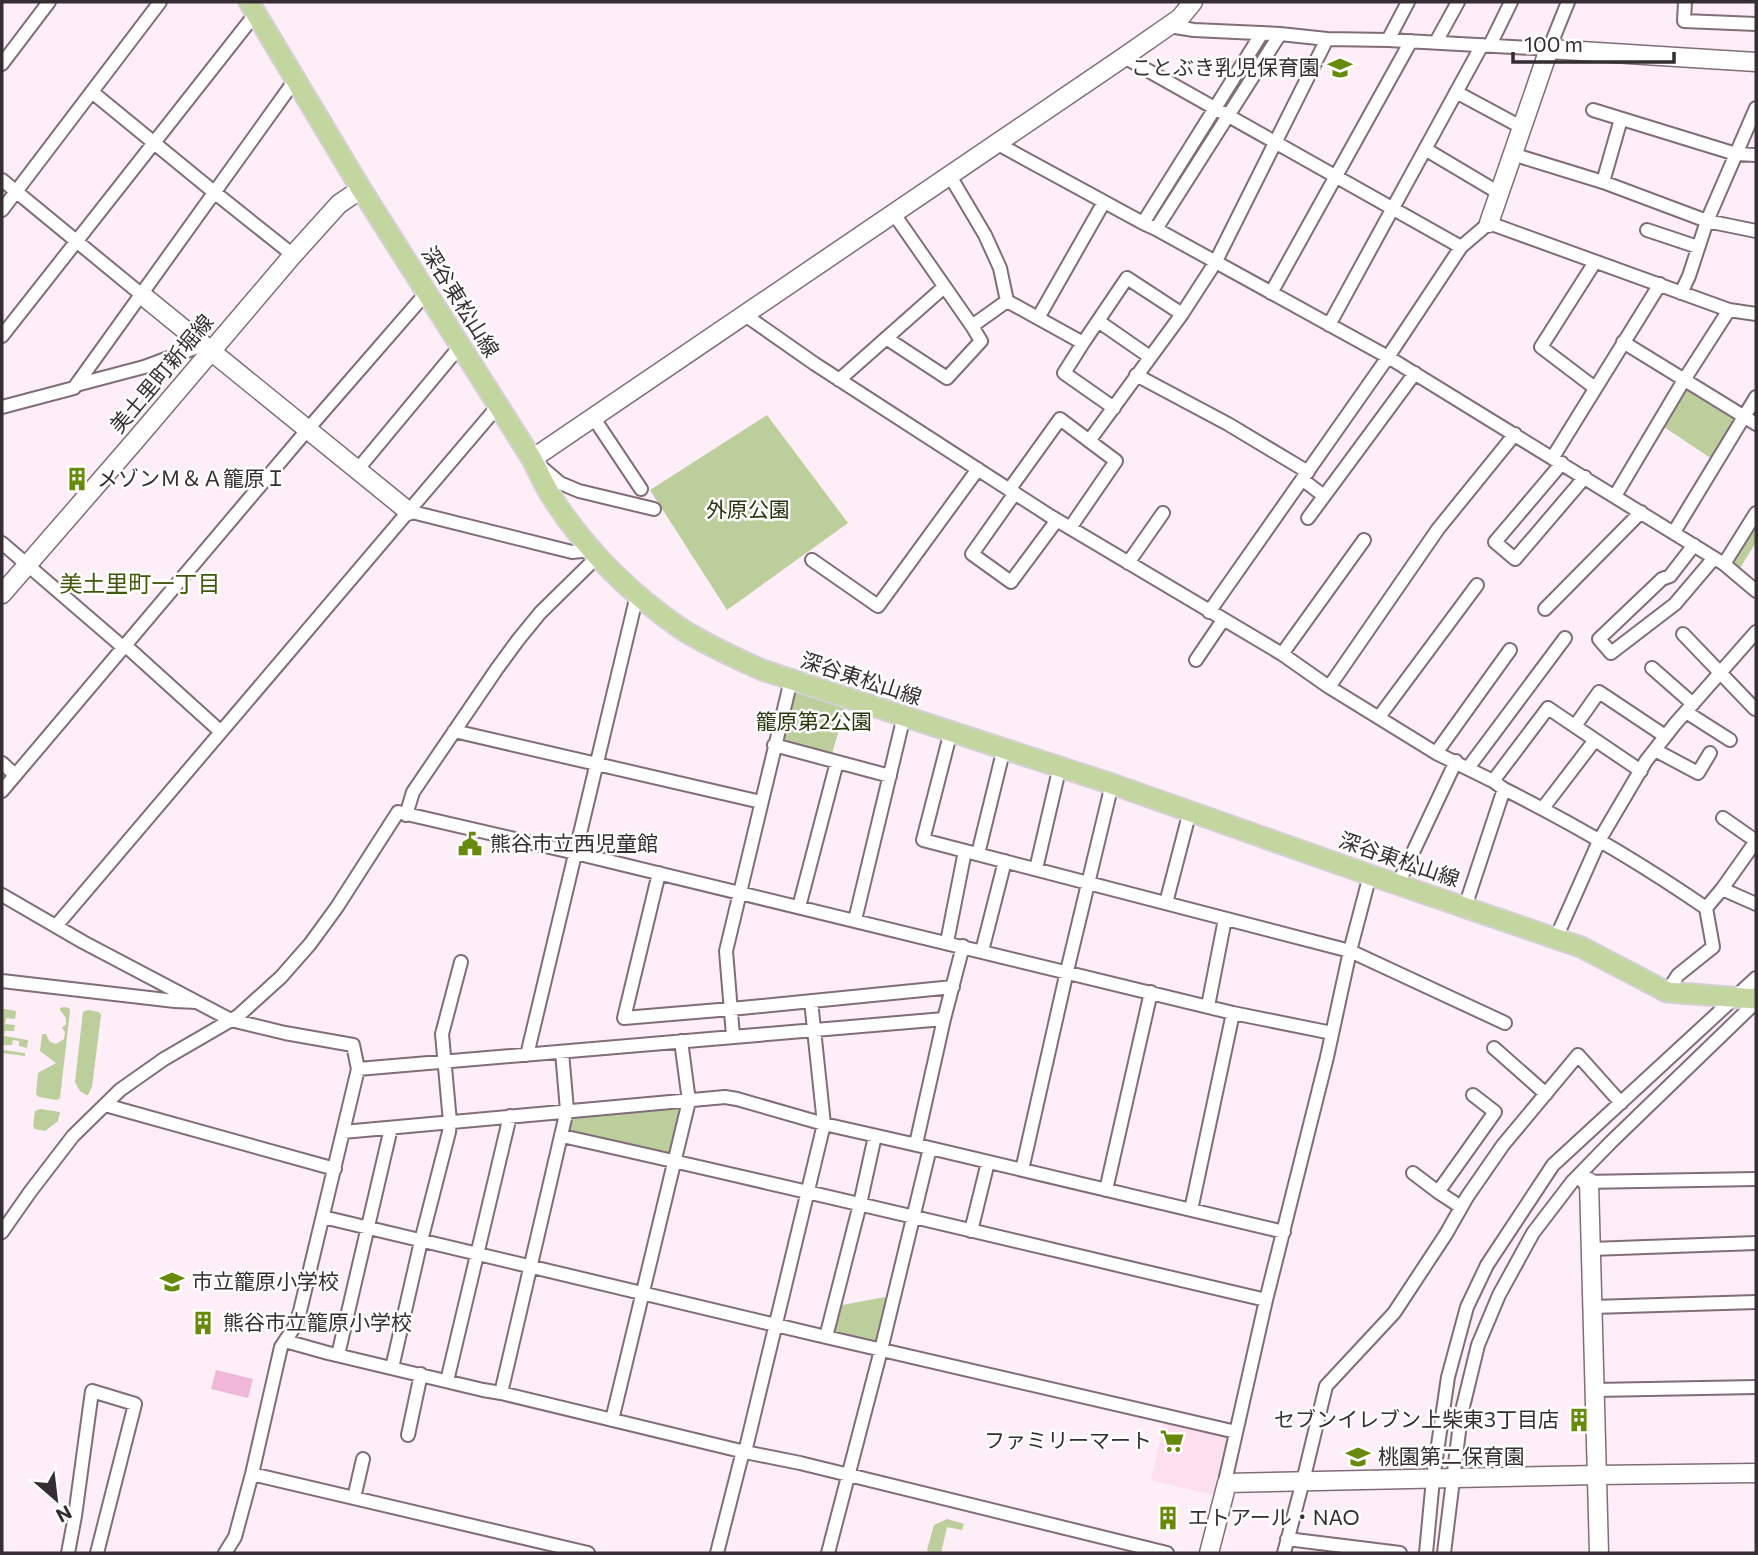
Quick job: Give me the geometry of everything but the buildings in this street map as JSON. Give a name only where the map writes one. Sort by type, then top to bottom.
[{"type":"main road","name":"深谷東松山線","points":[[253,7],[361,189],[532,459],[555,501],[595,553],[637,595],[681,628],[762,670],[1060,766],[1581,947],[1667,992],[1756,1001]]},
{"type":"street","points":[[4,55],[49,2]]},
{"type":"street","points":[[2,210],[160,2]]},
{"type":"street","points":[[654,509],[579,491],[560,483],[532,459],[1169,26],[1180,18],[1193,2]]},
{"type":"street","points":[[1388,40],[1408,2]]},
{"type":"street","points":[[1436,42],[1458,2]]},
{"type":"street","points":[[1329,325],[1456,92],[1511,2]]},
{"type":"street","points":[[1209,612],[1306,476],[1461,247],[1489,223],[1521,127],[1568,2]]},
{"type":"street","points":[[1685,2],[1684,22],[1756,24]]},
{"type":"street","points":[[2,336],[154,143],[253,7]]},
{"type":"street","points":[[1169,26],[1327,39],[1436,42],[1756,62]]},
{"type":"street","points":[[1143,223],[1262,33]]},
{"type":"street","points":[[1156,229],[1279,34]]},
{"type":"street","points":[[1089,441],[1182,314],[1215,263],[1327,39]]},
{"type":"street","points":[[1271,293],[1411,41]]},
{"type":"street","points":[[1124,57],[1461,247]]},
{"type":"street","points":[[2,407],[74,388],[295,80]]},
{"type":"street","points":[[92,92],[293,255]]},
{"type":"street","points":[[1456,92],[1521,127]]},
{"type":"street","points":[[1681,293],[1707,220],[1756,108]]},
{"type":"street","points":[[1593,110],[1736,154],[1756,155]]},
{"type":"street","points":[[1603,182],[1621,119]]},
{"type":"street","points":[[998,144],[1388,357],[1586,477],[1719,561],[1755,588]]},
{"type":"street","points":[[1425,149],[1499,193]]},
{"type":"street","points":[[1512,154],[1603,182],[1707,220],[1756,231]]},
{"type":"street","points":[[950,176],[985,234],[1000,268],[1007,301],[1083,343]]},
{"type":"street","points":[[2,180],[408,511],[572,552],[595,553]]},
{"type":"street","name":"美土里町新堀線","points":[[2,594],[134,442],[207,348],[339,204],[361,189]]},
{"type":"street","points":[[1038,318],[1104,202]]},
{"type":"street","points":[[886,338],[947,378],[982,341],[894,214]]},
{"type":"street","points":[[1489,223],[1729,310],[1756,314]]},
{"type":"street","points":[[1647,230],[1698,247]]},
{"type":"street","points":[[1595,262],[1541,347],[1595,388]]},
{"type":"street","points":[[1114,408],[1064,373],[1127,278],[1182,314]]},
{"type":"street","points":[[1586,477],[1515,559],[1495,542],[1558,460],[1595,388],[1660,284]]},
{"type":"street","points":[[839,380],[944,287]]},
{"type":"street","points":[[2,791],[427,292]]},
{"type":"street","points":[[972,326],[1007,301]]},
{"type":"street","points":[[1615,496],[1729,310]]},
{"type":"street","points":[[745,315],[839,380],[1057,520],[1282,654],[1329,687],[1436,753],[1456,761],[1600,839],[1706,908],[1713,947],[1678,975],[1667,992]]},
{"type":"street","points":[[1098,321],[1150,357]]},
{"type":"street","points":[[1623,342],[1756,424]]},
{"type":"street","points":[[358,469],[461,345]]},
{"type":"street","points":[[76,385],[207,348]]},
{"type":"street","points":[[1308,519],[1415,373]]},
{"type":"street","points":[[1136,375],[1228,424],[1306,476],[1324,496]]},
{"type":"street","points":[[1674,533],[1756,397]]},
{"type":"street","points":[[56,926],[498,406]]},
{"type":"street","points":[[593,418],[642,489]]},
{"type":"street","points":[[1057,520],[1010,582],[972,554],[1060,419],[1116,461],[1070,528]]},
{"type":"street","points":[[1329,687],[1438,529],[1515,434]]},
{"type":"street","points":[[812,560],[878,606],[978,469]]},
{"type":"street","points":[[1545,609],[1641,512]]},
{"type":"street","points":[[1128,563],[1163,513]]},
{"type":"street","points":[[1693,545],[1670,576],[1662,579],[1599,639],[1611,653],[1675,604],[1719,561],[1756,513]]},
{"type":"street","points":[[1282,654],[1364,540]]},
{"type":"street","points":[[2,543],[220,732]]},
{"type":"street","points":[[406,815],[413,792],[496,670],[540,613],[595,553]]},
{"type":"street","points":[[1379,717],[1477,585]]},
{"type":"street","points":[[527,1055],[637,595]]},
{"type":"street","points":[[1196,660],[1223,620]]},
{"type":"street","points":[[1556,938],[1600,839],[1640,771],[1665,736],[1756,632]]},
{"type":"street","points":[[1683,634],[1755,709]]},
{"type":"street","points":[[1468,768],[1565,638]]},
{"type":"street","points":[[1436,753],[1510,650]]},
{"type":"street","points":[[1652,668],[1689,708],[1730,740]]},
{"type":"street","points":[[733,1036],[726,951],[791,680]]},
{"type":"street","points":[[1575,726],[1599,692],[1665,736]]},
{"type":"street","points":[[1493,781],[1548,708],[1640,771]]},
{"type":"street","points":[[855,920],[904,716]]},
{"type":"street","points":[[454,731],[761,802]]},
{"type":"street","points":[[951,731],[923,840],[1350,951],[1505,1023]]},
{"type":"street","points":[[1543,808],[1595,740]]},
{"type":"street","points":[[774,745],[890,776]]},
{"type":"street","points":[[947,942],[1004,748]]},
{"type":"street","points":[[1655,750],[1698,774],[1710,753]]},
{"type":"street","points":[[1398,884],[1456,761]]},
{"type":"street","points":[[799,907],[837,762]]},
{"type":"street","points":[[2,763],[15,775]]},
{"type":"street","points":[[1036,869],[1060,766]]},
{"type":"street","points":[[1022,1170],[1112,784]]},
{"type":"street","points":[[1465,907],[1504,789]]},
{"type":"street","points":[[1166,903],[1190,811]]},
{"type":"street","points":[[2,1232],[73,1136],[120,1090],[164,1059],[250,1007],[281,977],[337,907],[398,812],[964,946],[1233,1013],[1332,1032]]},
{"type":"street","points":[[1706,908],[1756,841],[1723,818]]},
{"type":"street","points":[[982,951],[1005,861]]},
{"type":"street","points":[[659,873],[624,1018],[953,987]]},
{"type":"street","points":[[1209,1553],[1227,1483],[1226,1477],[1266,1300],[1370,875]]},
{"type":"street","points":[[1722,889],[1756,904]]},
{"type":"street","points":[[2,895],[176,996]]},
{"type":"street","points":[[1208,1006],[1226,919]]},
{"type":"street","points":[[916,1144],[944,1018],[964,946]]},
{"type":"street","points":[[392,1368],[450,1122],[442,1034],[461,962]]},
{"type":"street","points":[[1426,1553],[1433,1479],[1448,1377],[1467,1307],[1487,1265],[1553,1165],[1756,978]]},
{"type":"street","points":[[2,981],[176,996],[199,1002],[231,1020],[353,1045],[358,1069],[300,1311],[295,1326],[281,1347],[252,1474],[235,1537],[226,1553]]},
{"type":"street","points":[[1106,1190],[1151,992]]},
{"type":"street","points":[[717,1553],[824,1124],[811,1001]]},
{"type":"street","points":[[1444,1553],[1461,1415],[1478,1345],[1499,1295],[1533,1233],[1581,1182],[1611,1142],[1756,1001]]},
{"type":"street","points":[[1191,1210],[1233,1013]]},
{"type":"street","points":[[358,1069],[944,1018]]},
{"type":"street","points":[[612,1420],[689,1101],[681,1041]]},
{"type":"street","points":[[1494,1048],[1546,1094]]},
{"type":"street","points":[[501,1393],[567,1111],[562,1052]]},
{"type":"street","points":[[1284,1553],[1326,1386],[1394,1313],[1503,1145],[1578,1055],[1621,1103]]},
{"type":"street","points":[[1438,1192],[1495,1112],[1474,1095]]},
{"type":"street","points":[[343,1132],[725,1097],[824,1124],[1284,1232]]},
{"type":"street","points":[[105,1105],[335,1169]]},
{"type":"street","points":[[447,1381],[510,1116]]},
{"type":"street","points":[[338,1355],[391,1128]]},
{"type":"street","points":[[562,1136],[808,1191],[1266,1300]]},
{"type":"street","points":[[826,1337],[875,1136]]},
{"type":"street","points":[[828,1553],[930,1148]]},
{"type":"street","points":[[971,1231],[988,1162]]},
{"type":"street","points":[[1413,1173],[1461,1207]]},
{"type":"street","points":[[1581,1182],[1756,1179]]},
{"type":"street","points":[[1581,1182],[1591,1249],[1599,1553]]},
{"type":"street","points":[[323,1217],[1236,1432]]},
{"type":"street","points":[[1591,1249],[1756,1243]]},
{"type":"street","points":[[1592,1307],[1756,1302]]},
{"type":"street","points":[[285,1341],[1167,1553]]},
{"type":"street","points":[[408,1435],[421,1374]]},
{"type":"street","points":[[1595,1390],[1756,1387]]},
{"type":"street","points":[[68,1553],[92,1391],[135,1404],[97,1553]]},
{"type":"street","points":[[354,1498],[363,1459]]},
{"type":"street","points":[[1227,1483],[1756,1473]]},
{"type":"street","points":[[252,1474],[585,1553]]},
{"type":"street","points":[[1287,1539],[1400,1553]]},
{"type":"shaded area","points":[[216,1370],[253,1379],[248,1398],[211,1389]]},
{"type":"shaded area","points":[[1165,1419],[1229,1433],[1231,1437],[1217,1496],[1151,1480]]},
{"type":"green space","points":[[1688,387],[1735,417],[1735,424],[1712,459],[1661,425],[1684,389]]},
{"type":"green space","name":"外原公園","points":[[767,415],[848,523],[727,610],[650,490]]},
{"type":"green space","points":[[1756,520],[1756,542],[1739,570],[1730,563]]},
{"type":"green space","name":"籠原第2公園","points":[[796,687],[846,705],[832,754],[780,741]]},
{"type":"green space","points":[[64,1007],[70,1011],[60,1098],[57,1100],[39,1097],[36,1094],[38,1073],[56,1063],[40,1051],[42,1034],[46,1034],[50,1042],[56,1044],[64,1039],[65,1032],[62,1028],[66,1024],[66,1018],[60,1008]]},
{"type":"green space","points":[[2,1010],[16,1011],[15,1019],[6,1018],[5,1024],[15,1025],[14,1031],[5,1031],[4,1036],[28,1040],[27,1048],[19,1046],[19,1041],[13,1040],[12,1045],[3,1045],[3,1050],[25,1053],[25,1056],[2,1053]]},
{"type":"green space","points":[[88,1010],[101,1015],[92,1087],[86,1095],[75,1082],[83,1012]]},
{"type":"green space","points":[[680,1107],[671,1154],[567,1132],[572,1115]]},
{"type":"green space","points":[[40,1109],[60,1112],[58,1121],[45,1131],[33,1126],[35,1111]]},
{"type":"green space","points":[[891,1296],[881,1342],[835,1332],[842,1305]]},
{"type":"green space","points":[[947,1519],[964,1524],[962,1530],[947,1527],[941,1553],[929,1553],[927,1550],[934,1525]]},
{"type":"place","name":"ことぶき乳児保育園","points":[[1340,68]]},
{"type":"place","name":"メゾンＭ＆Ａ籠原Ｉ","points":[[77,479]]},
{"type":"place","name":"熊谷市立西児童館","points":[[470,844]]},
{"type":"place","name":"市立籠原小学校","points":[[172,1282]]},
{"type":"place","name":"熊谷市立籠原小学校","points":[[203,1323]]},
{"type":"place","name":"セブンイレブン上柴東3丁目店","points":[[1579,1420]]},
{"type":"place","name":"ファミリーマート","points":[[1172,1441]]},
{"type":"place","name":"桃園第二保育園","points":[[1358,1457]]},
{"type":"place","name":"エトアール・NAO","points":[[1168,1518]]},
{"type":"district","name":"美土里町一丁目","points":[[140,584]]}]
